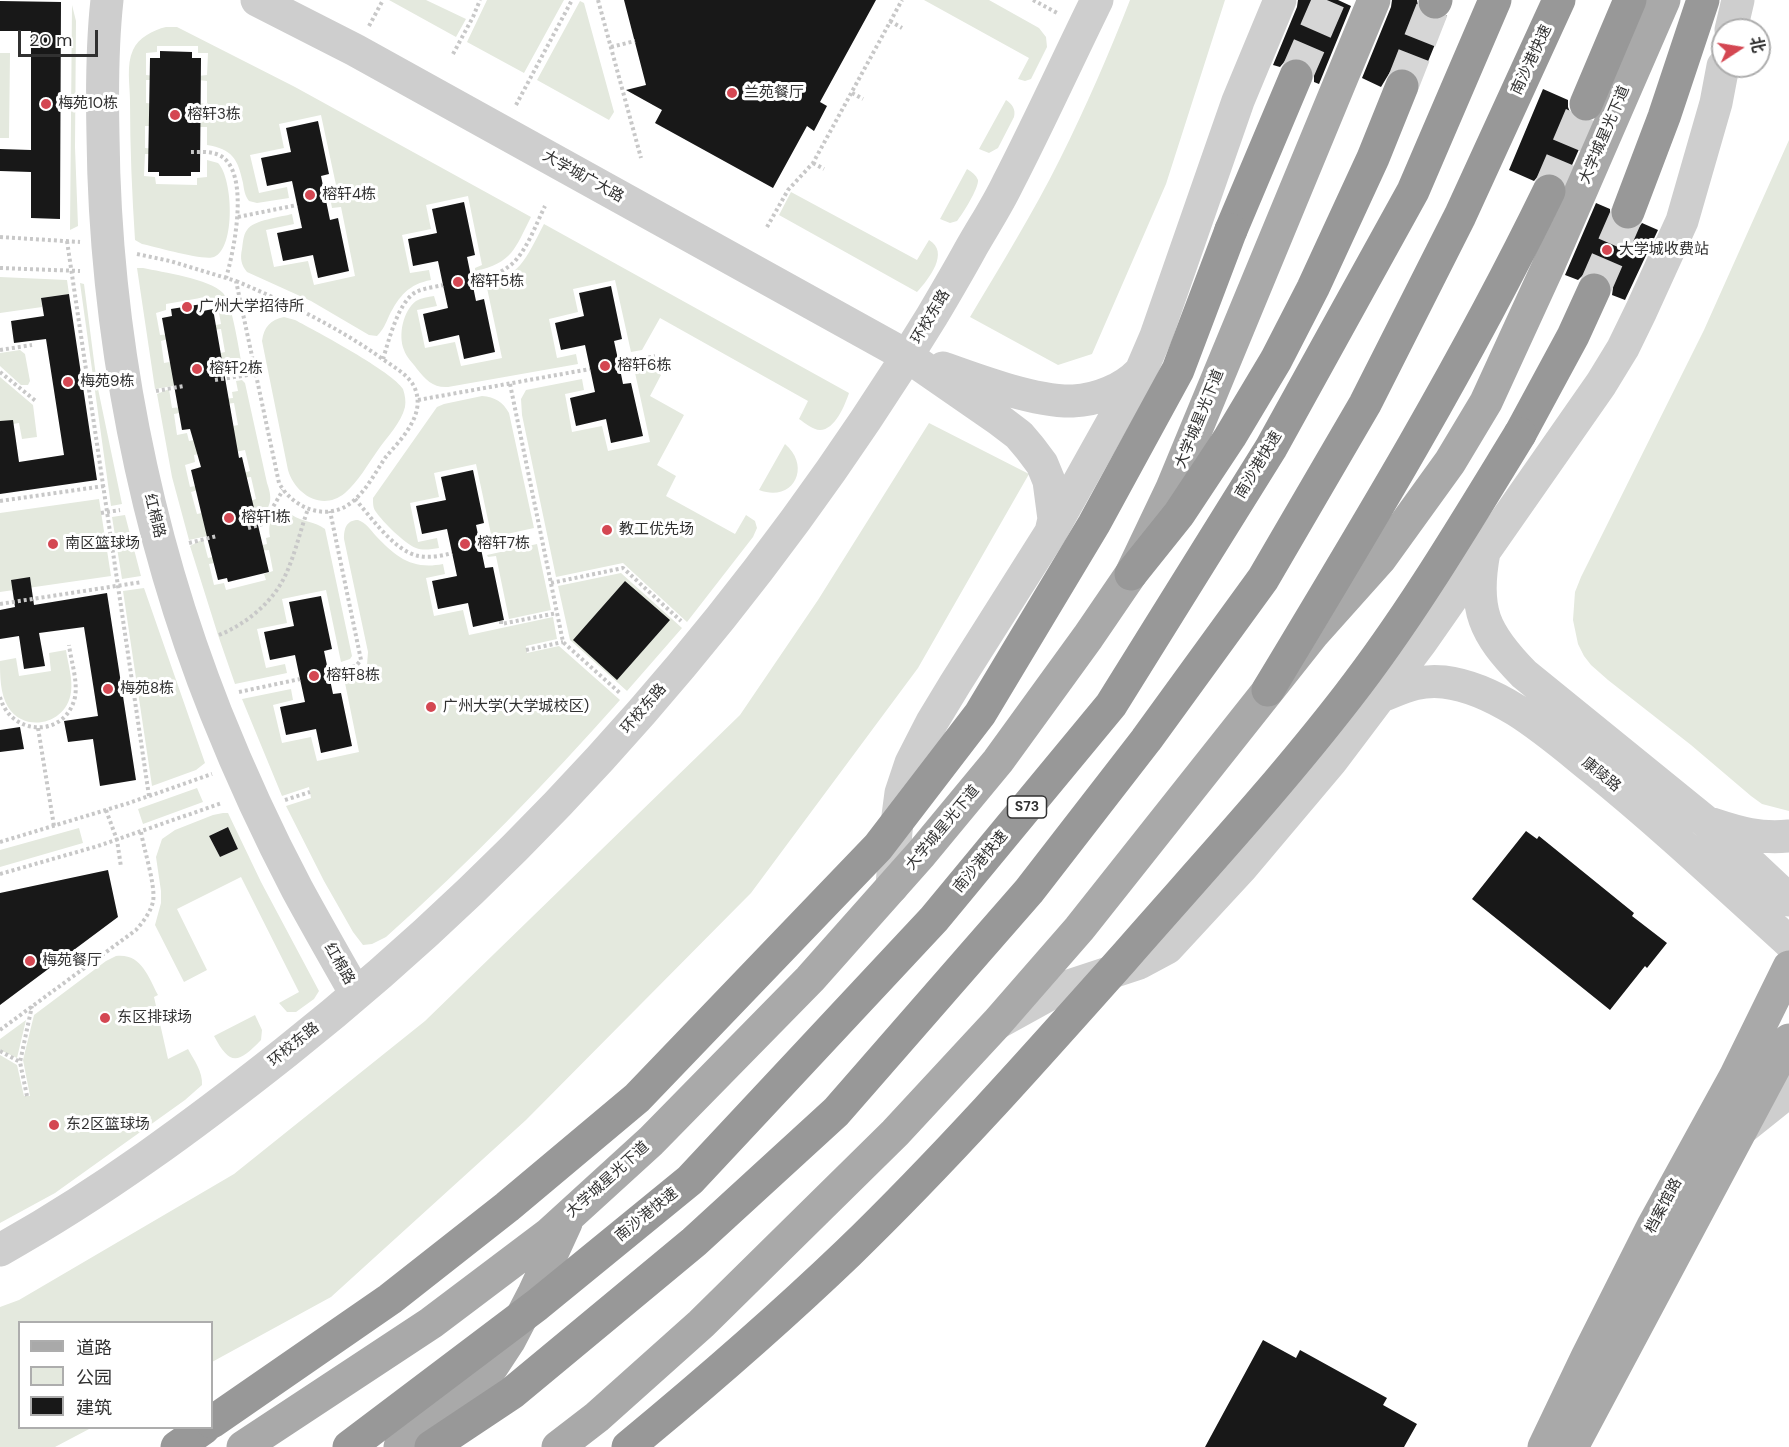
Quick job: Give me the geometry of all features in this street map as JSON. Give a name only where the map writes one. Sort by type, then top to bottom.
[{"type":"highway","name":"南沙港快速","points":[[349,1447],[537,1305],[690,1180],[934,919],[1111,705],[1271,448],[1413,191],[1495,0]]},
{"type":"highway","name":"南沙港快速","points":[[431,1447],[512,1393],[694,1242],[836,1112],[1029,891],[1146,740],[1263,579],[1365,404],[1460,216],[1559,0]]},
{"type":"highway","points":[[1586,104],[1630,0]]},
{"type":"highway","points":[[1628,212],[1664,117],[1703,0]]},
{"type":"highway","points":[[213,1421],[390,1299],[507,1207],[637,1098],[878,847],[980,714],[1094,524],[1178,370],[1232,230],[1296,76]]},
{"type":"highway","points":[[1131,574],[1179,514],[1230,437],[1276,360],[1314,288],[1372,158],[1401,86]]},
{"type":"highway","points":[[1268,690],[1490,309],[1549,190]]},
{"type":"highway","points":[[628,1447],[766,1329],[848,1253],[970,1128],[1049,1042],[1267,795],[1349,695],[1417,598],[1520,434],[1563,356],[1594,290]]},
{"type":"highway","points":[[177,1447],[203,1429]]},
{"type":"main road","name":"大学城星光下道","points":[[243,1447],[431,1323],[549,1234],[651,1141],[810,979],[892,887],[998,761],[1088,638],[1131,574],[1172,488],[1374,0]]},
{"type":"main road","name":"大学城星光下道","points":[[558,1447],[597,1417],[701,1324],[896,1133],[1079,929],[1313,634],[1380,559],[1450,462],[1486,402],[1547,269],[1664,0]]},
{"type":"main road","name":"档案馆路","points":[[1544,1447],[1653,1226],[1734,1077],[1789,967]]},
{"type":"main road","points":[[1572,1447],[1789,1040]]},
{"type":"main road","points":[[400,1447],[449,1409],[488,1373],[509,1341],[571,1214]]},
{"type":"main road","points":[[214,1447],[276,1425]]},
{"type":"street","name":"红棉路","points":[[107,0],[103,120],[110,261],[122,360],[148,495],[191,645],[216,712],[255,786],[297,888],[356,994]]},
{"type":"street","name":"大学城广大路","points":[[257,0],[355,50],[907,356],[998,419],[1019,435],[1030,448],[1049,481],[1054,519],[1051,532]]},
{"type":"street","name":"环校东路","points":[[0,1250],[91,1196],[186,1129],[356,994],[468,894],[550,811],[642,712],[702,641],[791,525],[907,356],[1007,185],[1097,0]]},
{"type":"street","points":[[892,887],[901,793],[912,763],[932,722],[1051,532],[1141,371],[1156,336],[1238,101],[1280,0]]},
{"type":"street","points":[[1734,18],[1738,0]]},
{"type":"street","points":[[997,1023],[1057,990],[1139,963],[1167,948],[1249,859],[1332,760],[1485,550],[1601,384],[1623,348],[1682,221],[1716,103],[1721,78]]},
{"type":"street","name":"大学城广大路","points":[[907,356],[1006,389],[1040,397],[1073,401],[1113,391],[1128,383],[1141,371]]},
{"type":"street","name":"康陵路","points":[[1485,550],[1479,594],[1483,614],[1492,636],[1505,654],[1524,674],[1705,821],[1789,900]]},
{"type":"street","name":"康陵路","points":[[1379,697],[1415,682],[1444,682],[1469,688],[1497,699],[1545,730],[1631,799],[1789,942]]},
{"type":"street","points":[[1705,821],[1742,834],[1764,837],[1789,836]]},
{"type":"street","points":[[1743,1128],[1789,1091]]},
{"type":"path","points":[[453,54],[480,0]]},
{"type":"path","points":[[501,132],[572,0]]},
{"type":"path","points":[[598,0],[641,158]]},
{"type":"path","points":[[767,227],[788,190],[813,163],[902,0]]},
{"type":"path","points":[[890,21],[902,28]]},
{"type":"path","points":[[611,46],[635,40]]},
{"type":"path","points":[[852,93],[863,99]]},
{"type":"path","points":[[191,152],[214,153],[229,163],[237,194],[238,217],[234,250],[226,278]]},
{"type":"path","points":[[813,163],[824,169]]},
{"type":"path","points":[[238,217],[297,205]]},
{"type":"path","points":[[472,279],[500,272],[509,267],[523,250],[545,206]]},
{"type":"path","points":[[0,237],[67,241],[110,261]]},
{"type":"path","points":[[67,241],[149,796]]},
{"type":"path","points":[[0,268],[71,271],[110,261],[170,261],[236,281],[296,307],[383,359],[408,377],[415,388],[418,400],[413,421],[355,499],[346,506],[330,511],[308,509],[294,501],[283,490],[276,473],[236,281]]},
{"type":"path","points":[[383,359],[398,315],[406,301],[418,291],[444,285]]},
{"type":"path","points":[[0,350],[32,345]]},
{"type":"path","points":[[619,363],[655,356]]},
{"type":"path","points":[[418,400],[590,369]]},
{"type":"path","points":[[0,372],[37,402]]},
{"type":"path","points":[[215,381],[255,374]]},
{"type":"path","points":[[510,384],[563,642],[642,712]]},
{"type":"path","points":[[150,392],[184,386]]},
{"type":"path","points":[[0,501],[104,486]]},
{"type":"path","points":[[248,528],[263,524],[283,490]]},
{"type":"path","points":[[355,499],[389,537],[406,552],[428,557],[452,553]]},
{"type":"path","points":[[191,645],[213,638],[239,625],[267,602],[285,577],[308,509]]},
{"type":"path","points":[[329,673],[356,666],[361,660],[330,511]]},
{"type":"path","points":[[184,544],[217,536]]},
{"type":"path","points":[[551,583],[623,568],[702,641]]},
{"type":"path","points":[[0,604],[149,581]]},
{"type":"path","points":[[501,621],[501,624],[557,613]]},
{"type":"path","points":[[526,650],[563,642]]},
{"type":"path","points":[[0,697],[5,710],[11,717],[25,726],[38,728],[57,722],[73,704],[76,687],[69,645]]},
{"type":"path","points":[[232,693],[300,679]]},
{"type":"path","points":[[38,728],[54,826]]},
{"type":"path","points":[[0,874],[141,832],[255,786]]},
{"type":"path","points":[[0,842],[149,796],[255,786],[293,797],[310,792]]},
{"type":"path","points":[[106,810],[117,840],[121,867]]},
{"type":"path","points":[[0,1030],[136,930],[146,917],[154,894],[141,832]]},
{"type":"path","points":[[27,1096],[20,1062],[32,1006]]},
{"type":"path","points":[[0,1051],[20,1062]]},
{"type":"green space","points":[[389,0],[426,0],[466,19],[456,37]]},
{"type":"green space","points":[[487,0],[564,0],[524,73],[467,42]]},
{"type":"green space","points":[[924,0],[989,0],[1039,28],[1046,37],[1047,47],[1031,79],[1025,81],[1018,79],[1029,58]]},
{"type":"green space","points":[[1130,0],[1225,0],[1166,184],[1092,354],[1058,365],[970,317],[1028,219],[1060,159],[1097,80]]},
{"type":"green space","points":[[580,1],[584,3],[614,112],[609,120],[537,80]]},
{"type":"green space","points":[[72,5],[76,21],[75,147],[78,226],[70,230]]},
{"type":"green space","points":[[166,27],[177,27],[295,87],[531,217],[516,246],[498,264],[475,271],[475,268],[482,265],[468,196],[426,205],[431,229],[402,235],[410,273],[429,270],[431,280],[417,284],[406,292],[397,302],[377,336],[369,335],[311,301],[247,272],[242,264],[241,255],[247,230],[261,221],[292,214],[294,224],[266,230],[274,267],[308,261],[314,285],[355,276],[341,207],[332,208],[328,187],[336,185],[321,115],[279,124],[284,148],[250,155],[259,193],[287,187],[289,198],[257,203],[249,201],[236,161],[228,152],[207,145],[207,127],[198,127],[198,104],[207,103],[207,81],[198,80],[198,76],[207,75],[208,53],[198,53],[198,46],[157,46],[157,52],[146,53],[146,75],[156,76],[156,80],[146,80],[146,103],[156,104],[156,126],[145,126],[145,148],[156,149],[155,154],[145,154],[144,176],[155,177],[156,184],[197,185],[197,178],[207,177],[207,160],[218,163],[227,183],[229,197],[229,227],[226,241],[221,251],[209,258],[142,244],[135,240],[130,62],[133,50],[142,38]]},
{"type":"green space","points":[[0,53],[10,53],[9,138],[0,138]]},
{"type":"green space","points":[[1006,100],[1013,107],[1014,117],[998,148],[989,153],[979,149]]},
{"type":"green space","points":[[1789,140],[1789,811],[1762,804],[1751,796],[1591,665],[1578,644],[1573,620],[1575,592],[1581,577],[1704,330]]},
{"type":"green space","points":[[967,169],[978,180],[970,201],[957,221],[950,223],[940,219]]},
{"type":"green space","points":[[791,192],[917,260],[929,240],[938,251],[938,258],[932,273],[917,292],[779,215]]},
{"type":"green space","points":[[544,224],[849,393],[839,416],[825,429],[812,428],[799,419],[808,401],[660,318],[642,350],[631,352],[615,280],[573,289],[578,312],[549,319],[557,358],[576,354],[578,364],[448,387],[430,382],[408,358],[402,344],[403,324],[412,305],[418,300],[434,296],[437,306],[417,310],[425,348],[455,342],[461,366],[502,358],[487,288],[479,290],[478,286],[504,278],[513,272],[526,257]]},
{"type":"green space","points":[[137,268],[197,280],[223,293],[233,318],[243,370],[241,373],[220,377],[216,354],[225,352],[221,329],[212,330],[211,326],[221,324],[217,302],[208,303],[206,297],[166,304],[166,310],[156,313],[160,335],[171,334],[171,338],[161,341],[164,363],[175,361],[179,385],[155,389]]},
{"type":"green space","points":[[0,277],[67,280],[69,294],[41,298],[42,307],[0,313]]},
{"type":"green space","points":[[80,283],[84,284],[97,384],[122,504],[111,506]]},
{"type":"green space","points":[[284,317],[295,320],[336,342],[385,373],[403,389],[405,407],[393,430],[354,484],[345,493],[327,501],[310,498],[303,493],[288,470],[262,341],[268,325]]},
{"type":"green space","points":[[20,350],[25,354],[30,381],[28,385],[21,385],[0,366],[0,353]]},
{"type":"green space","points":[[646,366],[661,375],[650,396],[684,415],[657,465],[676,476],[666,496],[735,534],[746,515],[755,521],[757,528],[753,537],[687,622],[623,563],[556,577],[522,415],[521,399],[526,390],[582,379],[584,390],[565,394],[572,432],[602,426],[608,451],[650,442],[634,368]]},
{"type":"green space","points":[[0,377],[33,405],[37,437],[22,439],[19,423],[0,426]]},
{"type":"green space","points":[[242,380],[245,383],[269,490],[270,504],[260,522],[253,524],[247,502],[256,499],[251,477],[242,478],[241,474],[250,471],[245,450],[235,452],[233,445],[194,455],[195,462],[185,465],[190,487],[200,485],[202,489],[191,492],[197,514],[207,512],[212,535],[189,540],[172,477],[157,394],[169,389],[172,408],[182,407],[184,412],[174,414],[177,435],[187,433],[189,441],[229,434],[228,427],[238,425],[234,403],[225,404],[224,399],[233,398],[232,392],[238,391],[236,381]]},
{"type":"green space","points":[[482,396],[498,401],[509,413],[534,528],[484,539],[483,536],[491,534],[476,464],[434,473],[439,497],[410,503],[418,542],[437,538],[439,548],[425,550],[416,548],[400,537],[379,516],[374,509],[373,498],[437,407]]},
{"type":"green space","points":[[929,423],[1029,474],[918,668],[751,893],[526,1120],[331,1297],[213,1361],[213,1321],[18,1321],[18,1429],[89,1429],[55,1447],[0,1447],[0,1307],[19,1300],[234,1174],[425,1021],[740,715],[818,600]]},
{"type":"green space","points":[[785,444],[793,453],[797,463],[798,472],[795,480],[781,492],[771,493],[759,490]]},
{"type":"green space","name":"南区篮球场","points":[[99,499],[111,576],[0,592],[0,513]]},
{"type":"green space","points":[[279,507],[325,529],[352,656],[341,662],[326,590],[282,599],[287,623],[257,629],[266,668],[285,664],[287,673],[235,684],[190,546],[203,539],[208,558],[217,556],[219,562],[209,564],[214,585],[224,583],[226,590],[266,580],[264,574],[273,571],[269,550],[259,551],[258,546],[267,544],[266,538],[270,537],[270,521]]},
{"type":"green space","points":[[125,515],[141,576],[122,579],[112,517]]},
{"type":"green space","points":[[354,520],[358,520],[405,560],[422,565],[443,564],[445,574],[426,578],[434,616],[463,610],[469,635],[553,617],[557,639],[526,646],[527,653],[559,646],[620,700],[564,762],[447,880],[386,937],[372,944],[363,945],[324,881],[286,806],[311,798],[309,787],[282,796],[242,699],[291,689],[293,700],[273,705],[282,743],[311,737],[317,761],[359,752],[344,678],[362,672],[367,665],[368,652],[344,539],[347,526]]},
{"type":"green space","points":[[537,544],[551,610],[509,619],[496,556],[488,557],[487,555]]},
{"type":"green space","points":[[621,573],[682,628],[627,691],[570,640],[558,586]]},
{"type":"green space","points":[[144,588],[205,763],[196,770],[152,786],[123,591]]},
{"type":"green space","points":[[66,650],[71,692],[62,712],[44,722],[34,723],[24,721],[15,715],[3,696],[0,661],[16,658],[19,676],[51,671],[49,653]]},
{"type":"green space","points":[[197,788],[203,802],[143,824],[138,809]]},
{"type":"green space","points":[[228,813],[261,882],[319,991],[314,999],[296,1012],[287,1012],[279,1003],[299,992],[241,877],[177,909],[207,970],[184,982],[155,925],[161,903],[156,857],[162,839],[175,830],[213,815]],"holes":[[[227,827],[238,849],[220,857],[209,836]]]},
{"type":"green space","points":[[79,828],[83,843],[0,867],[0,850]]},
{"type":"green space","points":[[116,956],[132,958],[143,967],[158,995],[154,997],[168,1059],[188,1049],[200,1071],[202,1085],[185,1100],[55,1193],[0,1223],[0,1055],[17,1065],[24,1096],[30,1096],[23,1060],[34,1015]]},
{"type":"green space","points":[[255,1015],[262,1030],[261,1040],[246,1054],[235,1058],[230,1057],[214,1036]]},
{"type":"green space","points":[[26,1020],[17,1058],[0,1050],[0,1039]]},
{"type":"building","name":"兰苑餐厅","points":[[624,0],[876,0],[820,102],[827,106],[814,131],[807,126],[773,188],[655,123],[662,110],[626,90],[646,85]]},
{"type":"building","points":[[1298,0],[1338,0],[1351,6],[1319,84],[1314,82],[1311,65],[1304,59],[1293,58],[1285,61],[1280,67],[1273,65]]},
{"type":"building","points":[[1392,0],[1417,0],[1419,12],[1427,19],[1437,21],[1447,15],[1420,81],[1410,69],[1399,68],[1390,72],[1381,87],[1362,78]]},
{"type":"building","name":"梅苑10栋","points":[[0,1],[61,2],[60,219],[31,218],[31,172],[0,171],[0,149],[31,150],[31,31],[0,31]]},
{"type":"building","name":"榕轩3栋","points":[[160,51],[192,52],[192,58],[201,58],[200,172],[191,172],[191,176],[159,176],[159,172],[148,172],[150,58],[160,58]]},
{"type":"building","points":[[1543,89],[1568,100],[1571,115],[1578,121],[1591,122],[1565,181],[1558,175],[1548,172],[1539,175],[1534,181],[1509,170]]},
{"type":"building","name":"榕轩4栋","points":[[318,121],[329,174],[321,176],[330,220],[338,218],[349,271],[318,278],[313,255],[283,261],[277,233],[302,228],[292,181],[267,186],[261,158],[291,152],[286,128]]},
{"type":"building","name":"榕轩5栋","points":[[464,202],[475,255],[467,257],[476,301],[484,299],[495,352],[464,359],[459,335],[429,342],[423,314],[448,308],[438,261],[413,266],[408,239],[437,233],[432,209]]},
{"type":"building","name":"大学城收费站","points":[[1596,203],[1610,209],[1613,223],[1621,229],[1632,230],[1642,223],[1658,230],[1625,300],[1612,295],[1613,288],[1610,280],[1601,273],[1592,271],[1584,274],[1578,280],[1565,275]]},
{"type":"building","name":"榕轩6栋","points":[[611,286],[622,339],[614,341],[623,384],[631,383],[643,436],[611,443],[606,419],[576,426],[570,398],[595,392],[585,345],[561,350],[555,323],[584,316],[579,293]]},
{"type":"building","name":"梅苑9栋","points":[[69,294],[97,480],[0,494],[0,421],[13,420],[19,462],[64,455],[46,339],[14,343],[11,321],[44,316],[41,298]]},
{"type":"building","points":[[202,304],[203,311],[213,309],[239,458],[242,457],[269,572],[228,582],[227,578],[218,580],[208,541],[191,470],[201,467],[190,429],[182,430],[162,318],[172,316],[171,309]]},
{"type":"building","name":"榕轩7栋","points":[[473,470],[484,523],[476,525],[485,568],[493,567],[504,620],[473,627],[468,603],[438,609],[432,581],[457,576],[447,529],[422,534],[416,506],[446,500],[441,477]]},
{"type":"building","name":"梅苑8栋","points":[[30,577],[34,605],[107,593],[136,780],[100,786],[93,739],[68,742],[64,721],[98,716],[84,627],[39,633],[45,666],[24,669],[19,636],[0,639],[0,610],[15,607],[11,580]]},
{"type":"building","points":[[625,581],[670,620],[617,680],[573,640]]},
{"type":"building","name":"榕轩8栋","points":[[321,596],[332,649],[324,651],[333,694],[341,693],[352,746],[321,753],[316,729],[286,735],[280,707],[305,702],[295,655],[270,660],[264,632],[294,626],[289,602]]},
{"type":"building","points":[[20,727],[24,749],[0,752],[0,730]]},
{"type":"building","points":[[228,827],[238,849],[220,857],[209,836]]},
{"type":"building","points":[[1526,831],[1537,839],[1539,836],[1634,913],[1632,916],[1667,943],[1647,968],[1645,966],[1610,1010],[1472,899]]},
{"type":"building","name":"梅苑餐厅","points":[[108,870],[118,917],[0,1005],[0,893]]},
{"type":"building","points":[[1263,1340],[1296,1358],[1300,1350],[1387,1398],[1383,1405],[1417,1424],[1404,1447],[1205,1447]]},
{"type":"tunnel","points":[[1296,76],[1329,0]]},
{"type":"tunnel","points":[[1402,86],[1435,2]]},
{"type":"tunnel","points":[[1549,191],[1586,104]]},
{"type":"tunnel","points":[[1594,290],[1628,212]]},
{"type":"place","name":"兰苑餐厅","points":[[732,93]]},
{"type":"place","name":"梅苑10栋","points":[[46,104]]},
{"type":"place","name":"榕轩3栋","points":[[175,115]]},
{"type":"place","name":"榕轩4栋","points":[[310,195]]},
{"type":"place","name":"大学城收费站","points":[[1607,250]]},
{"type":"place","name":"榕轩5栋","points":[[458,282]]},
{"type":"place","name":"广州大学招待所","points":[[187,307]]},
{"type":"place","name":"榕轩6栋","points":[[605,366]]},
{"type":"place","name":"榕轩2栋","points":[[197,369]]},
{"type":"place","name":"梅苑9栋","points":[[68,382]]},
{"type":"place","name":"榕轩1栋","points":[[229,518]]},
{"type":"place","name":"教工优先场","points":[[607,530]]},
{"type":"place","name":"南区篮球场","points":[[53,544]]},
{"type":"place","name":"榕轩7栋","points":[[465,544]]},
{"type":"place","name":"榕轩8栋","points":[[314,676]]},
{"type":"place","name":"梅苑8栋","points":[[108,689]]},
{"type":"place","name":"广州大学(大学城校区)","points":[[431,707]]},
{"type":"place","name":"梅苑餐厅","points":[[30,961]]},
{"type":"place","name":"东区排球场","points":[[105,1018]]},
{"type":"place","name":"东2区篮球场","points":[[54,1125]]}]
